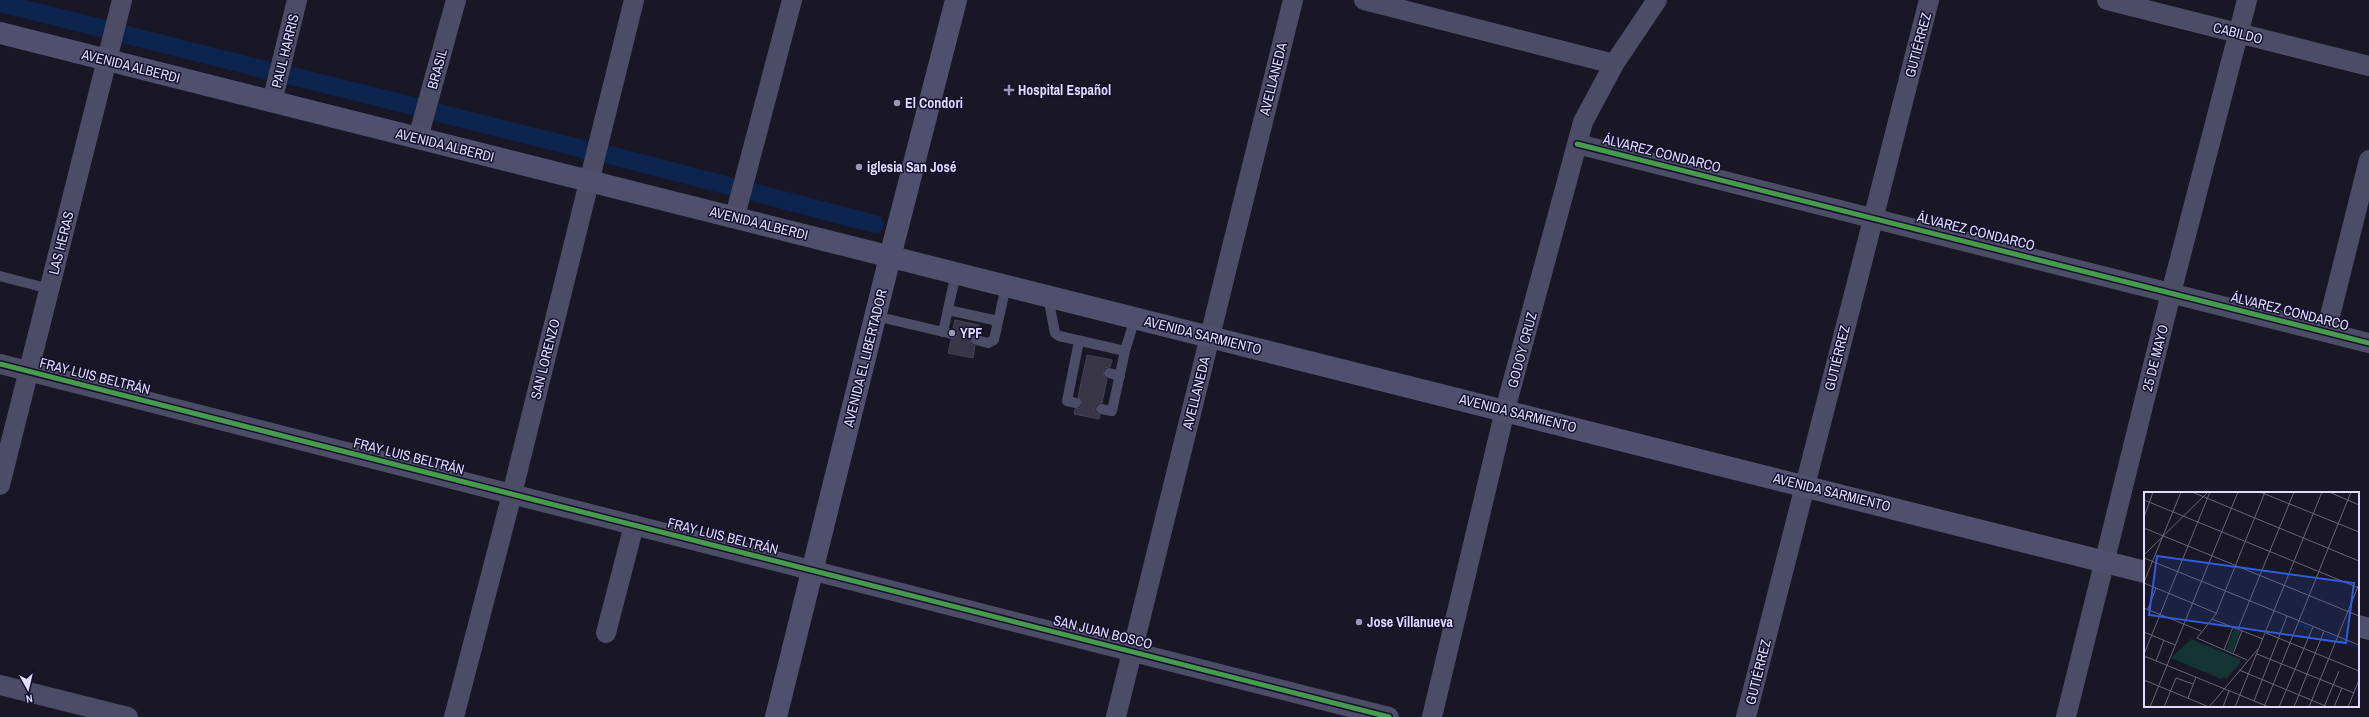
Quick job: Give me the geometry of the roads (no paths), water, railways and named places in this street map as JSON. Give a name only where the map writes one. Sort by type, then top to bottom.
[{"type":"main road","name":"AVENIDA EL LIBERTADOR","points":[[776,717],[875,316],[956,0]]},
{"type":"main road","name":"AVENIDA ALBERDI","points":[[0,34],[735,216],[890,257]]},
{"type":"main road","name":"AVENIDA SARMIENTO","points":[[890,257],[1805,485],[2144,572]]},
{"type":"main road","points":[[2359,626],[2369,629]]},
{"type":"street","name":"LAS HERAS","points":[[0,485],[122,0]]},
{"type":"street","name":"PAUL HARRIS","points":[[272,102],[297,0]]},
{"type":"street","name":"BRASIL","points":[[418,138],[456,0]]},
{"type":"street","name":"SAN LORENZO","points":[[454,717],[512,494],[634,0]]},
{"type":"street","points":[[735,216],[792,0]]},
{"type":"street","name":"AVELLANEDA","points":[[1116,717],[1293,0]]},
{"type":"street","points":[[1364,0],[1614,64]]},
{"type":"street","name":"GODOY CRUZ","points":[[1432,717],[1505,410],[1583,122],[1614,64],[1657,0]]},
{"type":"street","name":"GUTIÉRREZ","points":[[1746,717],[1873,217],[1930,0]]},
{"type":"street","name":"CABILDO","points":[[2107,0],[2369,66]]},
{"type":"street","name":"25 DE MAYO","points":[[2066,717],[2171,293],[2247,0]]},
{"type":"street","name":"ÁLVAREZ CONDARCO","points":[[1577,144],[1873,217],[2369,343]]},
{"type":"street","points":[[2326,332],[2369,160]]},
{"type":"street","name":"FRAY LUIS BELTRÁN","points":[[0,364],[812,571]]},
{"type":"street","points":[[606,633],[634,525]]},
{"type":"street","name":"SAN JUAN BOSCO","points":[[812,571],[1389,717]]},
{"type":"street","points":[[0,685],[128,717]]},
{"type":"lane","points":[[875,316],[948,333],[948,310],[956,273]]},
{"type":"lane","points":[[0,276],[50,289]]},
{"type":"lane","points":[[976,340],[991,343],[1006,286]]},
{"type":"lane","points":[[1048,297],[1055,333],[1064,338],[1125,351]]},
{"type":"lane","points":[[948,310],[998,321]]},
{"type":"lane","points":[[1101,409],[1112,411],[1125,351],[1135,318]]},
{"type":"lane","points":[[1076,403],[1067,401],[1079,367],[1079,341]]},
{"type":"lane","points":[[1109,373],[1120,376]]},
{"type":"waterway","points":[[0,3],[105,29]]},
{"type":"waterway","points":[[123,34],[270,71]]},
{"type":"waterway","points":[[288,75],[417,107]]},
{"type":"waterway","points":[[435,112],[587,150]]},
{"type":"waterway","points":[[606,154],[729,186]]},
{"type":"waterway","points":[[756,193],[875,224]]},
{"type":"place","name":"Hospital Español","points":[[1009,90]]},
{"type":"place","name":"El Condori","points":[[897,103]]},
{"type":"place","name":"iglesia San José","points":[[859,167]]},
{"type":"place","name":"YPF","points":[[952,333]]},
{"type":"place","name":"Jose Villanueva","points":[[1359,622]]}]
